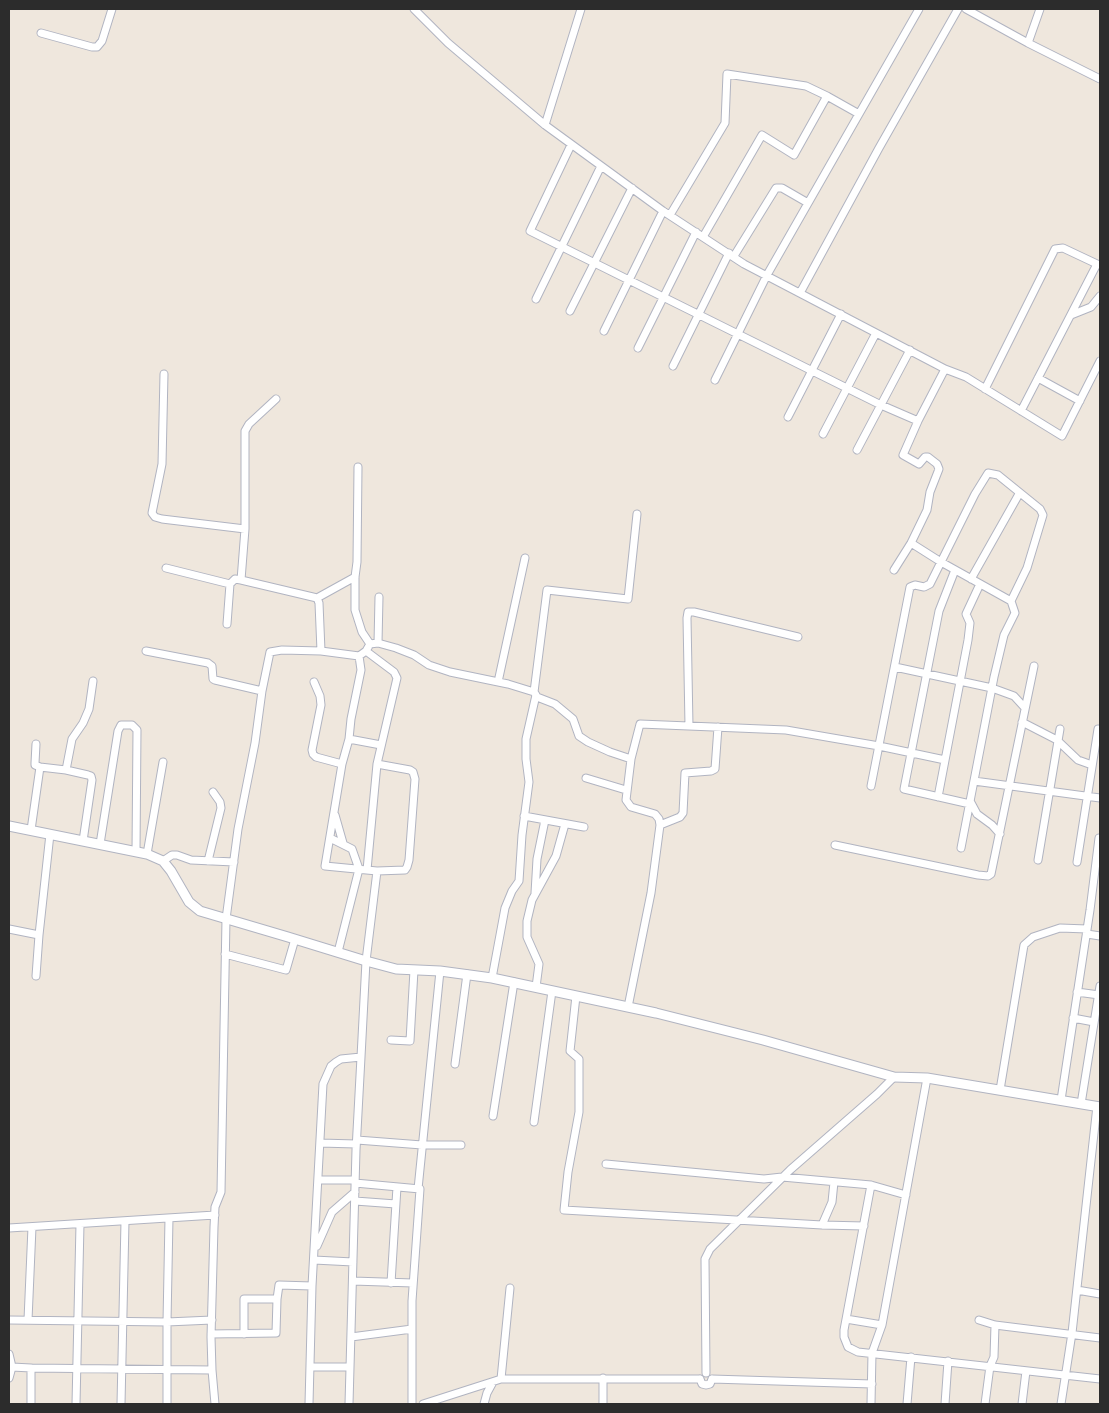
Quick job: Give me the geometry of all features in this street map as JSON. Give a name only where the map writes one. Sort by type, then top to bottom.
[{"type":"street","points":[[41,33],[96,47],[102,41],[112,9]]},
{"type":"street","points":[[414,9],[448,43],[545,125],[667,213],[731,255],[945,369],[966,377],[1062,436],[1100,361]]},
{"type":"street","points":[[545,125],[581,9]]},
{"type":"street","points":[[715,380],[767,275],[919,9]]},
{"type":"street","points":[[800,293],[958,9]]},
{"type":"street","points":[[966,9],[1100,79]]},
{"type":"street","points":[[1028,43],[1040,9]]},
{"type":"street","points":[[604,331],[667,213],[725,123],[727,74],[806,86],[859,114]]},
{"type":"street","points":[[704,237],[762,135],[794,155],[827,96]]},
{"type":"street","points":[[571,145],[530,231],[881,405],[918,421]]},
{"type":"street","points":[[536,299],[601,166]]},
{"type":"street","points":[[570,311],[632,188]]},
{"type":"street","points":[[674,366],[698,315],[731,255],[776,188],[782,188],[808,203]]},
{"type":"street","points":[[638,348],[696,232]]},
{"type":"street","points":[[985,388],[1055,249],[1063,248],[1099,264],[1021,411]]},
{"type":"street","points":[[1071,315],[1091,307],[1100,296]]},
{"type":"street","points":[[788,417],[841,314]]},
{"type":"street","points":[[822,434],[876,333]]},
{"type":"street","points":[[857,450],[910,350]]},
{"type":"street","points":[[894,570],[911,543],[927,510],[930,492],[940,467],[928,457],[925,457],[919,464],[903,456],[918,421],[945,369]]},
{"type":"street","points":[[164,374],[162,464],[152,513],[162,519],[245,529]]},
{"type":"street","points":[[1038,378],[1080,401]]},
{"type":"street","points":[[241,580],[245,529],[244,431],[276,399]]},
{"type":"street","points":[[358,467],[358,562],[355,577],[355,610],[368,647],[397,676],[377,764],[367,870]]},
{"type":"street","points":[[871,786],[910,587],[912,585],[928,586],[985,476],[991,473],[998,475],[1019,494],[1040,509],[1044,515],[1027,568],[1011,601]]},
{"type":"street","points":[[971,579],[1019,494]]},
{"type":"street","points":[[492,978],[505,908],[512,891],[519,881],[524,816],[529,782],[526,739],[536,694],[547,590],[628,600],[636,514]]},
{"type":"street","points":[[911,543],[1011,601],[1016,613],[1004,635],[961,848]]},
{"type":"street","points":[[498,682],[525,558]]},
{"type":"street","points":[[166,568],[230,584]]},
{"type":"street","points":[[955,570],[939,611],[904,789],[970,803],[977,814],[992,825],[1000,834]]},
{"type":"street","points":[[226,624],[230,584],[235,579],[317,598],[355,577]]},
{"type":"street","points":[[938,797],[970,623],[966,614],[980,584]]},
{"type":"street","points":[[378,644],[379,597]]},
{"type":"street","points":[[317,598],[319,603],[321,651]]},
{"type":"street","points":[[689,726],[686,618],[688,612],[798,637]]},
{"type":"street","points":[[359,656],[368,647],[378,644],[414,655],[429,665],[450,672],[498,682],[536,694],[555,704],[573,718],[580,736],[588,742],[631,759]]},
{"type":"street","points":[[215,1404],[211,1334],[214,1214],[221,1192],[226,919],[262,691],[270,652],[282,650],[321,651],[359,656]]},
{"type":"street","points":[[146,651],[210,664],[215,680],[262,691]]},
{"type":"street","points":[[359,656],[361,670],[350,719],[349,739],[342,764],[326,866],[377,871],[405,870],[407,867],[415,779],[413,772],[377,764]]},
{"type":"street","points":[[835,845],[978,875],[988,876],[992,874],[1008,786],[1034,666]]},
{"type":"street","points":[[895,668],[992,688],[1014,696],[1025,708]]},
{"type":"street","points":[[66,770],[72,739],[83,723],[89,709],[93,681]]},
{"type":"street","points":[[314,682],[320,696],[321,706],[313,754],[316,757],[342,764]]},
{"type":"street","points":[[1022,722],[1057,740],[1074,758],[1092,765]]},
{"type":"street","points":[[628,1007],[651,893],[660,825],[659,819],[655,814],[627,804],[626,790],[631,759],[640,724],[786,730],[879,746],[945,760]]},
{"type":"street","points":[[100,844],[118,731],[121,725],[132,725],[137,730],[136,852]]},
{"type":"street","points":[[660,825],[680,817],[683,813],[685,773],[715,769],[718,727]]},
{"type":"street","points":[[1038,860],[1048,791],[1060,729]]},
{"type":"street","points":[[1077,862],[1098,729]]},
{"type":"street","points":[[349,739],[381,745]]},
{"type":"street","points":[[36,744],[34,763],[40,767],[66,770],[91,776],[83,841]]},
{"type":"street","points":[[147,854],[163,762]]},
{"type":"street","points":[[31,830],[40,767]]},
{"type":"street","points":[[586,778],[626,790]]},
{"type":"street","points":[[974,782],[1100,798]]},
{"type":"street","points":[[208,861],[221,808],[220,802],[213,792]]},
{"type":"street","points":[[335,812],[343,844]]},
{"type":"street","points":[[524,816],[584,827]]},
{"type":"street","points":[[535,893],[537,859],[545,820]]},
{"type":"street","points":[[536,987],[539,964],[529,944],[527,929],[529,910],[535,893],[556,856],[565,824]]},
{"type":"street","points":[[9,826],[147,854],[163,861],[171,870],[189,902],[200,911],[366,962],[396,969],[440,971],[514,982],[628,1007],[763,1040],[894,1077],[927,1078],[1099,1107],[1072,1333],[1061,1404]]},
{"type":"street","points":[[36,976],[50,834]]},
{"type":"street","points":[[330,838],[352,849],[359,870],[338,952]]},
{"type":"street","points":[[1061,1100],[1099,838]]},
{"type":"street","points":[[163,861],[172,855],[177,855],[191,860],[234,862]]},
{"type":"street","points":[[349,1404],[355,1182],[361,1057],[366,962],[377,871]]},
{"type":"street","points":[[1000,1090],[1024,945],[1033,937],[1060,928],[1087,931],[1100,936]]},
{"type":"street","points":[[9,929],[39,935]]},
{"type":"street","points":[[224,954],[286,970],[295,939]]},
{"type":"street","points":[[391,1040],[410,1041],[414,970]]},
{"type":"street","points":[[412,1404],[413,1283],[420,1189],[418,1189],[440,971]]},
{"type":"street","points":[[456,1064],[467,974]]},
{"type":"street","points":[[493,1116],[514,982]]},
{"type":"street","points":[[1081,1104],[1094,1022],[1098,1011],[1100,986]]},
{"type":"street","points":[[534,1122],[552,991]]},
{"type":"street","points":[[1077,992],[1099,995]]},
{"type":"street","points":[[576,996],[570,1052],[579,1059],[579,1112],[568,1172],[564,1210],[822,1226],[864,1226]]},
{"type":"street","points":[[1073,1018],[1094,1022]]},
{"type":"street","points":[[309,1404],[312,1286],[323,1084],[331,1066],[336,1062],[341,1059],[361,1057]]},
{"type":"street","points":[[706,1373],[705,1259],[710,1248],[782,1177],[894,1077]]},
{"type":"street","points":[[871,1404],[872,1353],[882,1325],[927,1078]]},
{"type":"street","points":[[320,1142],[461,1145]]},
{"type":"street","points":[[606,1164],[764,1179],[782,1177],[871,1185],[906,1195]]},
{"type":"street","points":[[318,1180],[418,1189]]},
{"type":"street","points":[[822,1226],[832,1202],[834,1182]]},
{"type":"street","points":[[871,1185],[846,1319],[844,1338],[848,1347],[852,1350],[872,1353],[1100,1379]]},
{"type":"street","points":[[391,1283],[397,1187]]},
{"type":"street","points":[[315,1250],[332,1212],[355,1192]]},
{"type":"street","points":[[355,1201],[396,1204]]},
{"type":"street","points":[[9,1228],[214,1214]]},
{"type":"street","points":[[167,1404],[169,1218]]},
{"type":"street","points":[[121,1404],[125,1221]]},
{"type":"street","points":[[76,1404],[80,1224]]},
{"type":"street","points":[[28,1320],[32,1227]]},
{"type":"street","points":[[314,1260],[353,1262]]},
{"type":"street","points":[[353,1281],[413,1283]]},
{"type":"street","points":[[211,1334],[276,1333],[276,1299],[279,1285],[312,1286]]},
{"type":"street","points":[[501,1379],[510,1288]]},
{"type":"street","points":[[1077,1290],[1100,1294]]},
{"type":"street","points":[[244,1334],[244,1299],[276,1299]]},
{"type":"street","points":[[846,1319],[882,1325]]},
{"type":"street","points":[[9,1320],[167,1322],[212,1320]]},
{"type":"street","points":[[979,1320],[1100,1338]]},
{"type":"street","points":[[985,1404],[990,1366],[994,1357],[996,1324]]},
{"type":"street","points":[[351,1337],[412,1329]]},
{"type":"street","points":[[9,1354],[12,1368],[9,1378]]},
{"type":"street","points":[[907,1404],[911,1356]]},
{"type":"street","points":[[945,1404],[948,1361]]},
{"type":"street","points":[[310,1367],[350,1367]]},
{"type":"street","points":[[12,1368],[212,1370]]},
{"type":"street","points":[[31,1368],[31,1404]]},
{"type":"street","points":[[1022,1404],[1026,1371]]},
{"type":"street","points":[[700,1379],[701,1375],[706,1373]]},
{"type":"street","points":[[706,1373],[710,1374],[712,1379]]},
{"type":"street","points":[[603,1378],[603,1404]]},
{"type":"street","points":[[423,1404],[447,1401],[501,1379],[700,1379]]},
{"type":"street","points":[[700,1379],[702,1384],[707,1385],[712,1379]]},
{"type":"street","points":[[712,1379],[872,1384]]},
{"type":"street","points":[[484,1404],[484,1400],[493,1382]]}]
